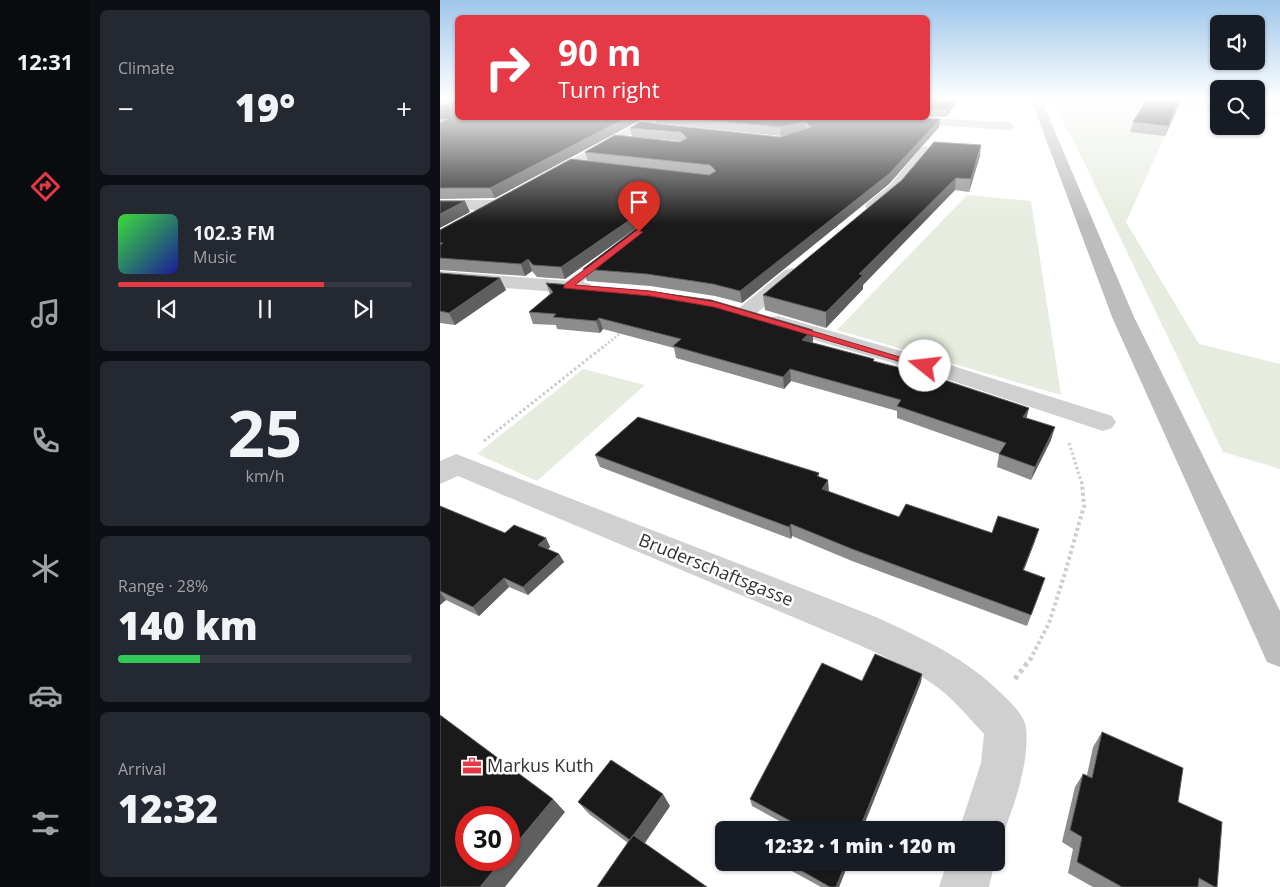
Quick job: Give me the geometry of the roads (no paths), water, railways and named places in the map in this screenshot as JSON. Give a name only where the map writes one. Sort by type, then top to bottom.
[{"type":"main road","points":[[1053,140],[1123,317],[1280,650]]},
{"type":"street","points":[[529,187],[613,140]]},
{"type":"street","points":[[857,219],[895,188],[927,150]]},
{"type":"street","points":[[473,219],[514,196]]},
{"type":"street","points":[[440,205],[498,205]]},
{"type":"street","points":[[745,313],[805,263]]},
{"type":"street","points":[[440,277],[604,290]]},
{"type":"street","points":[[722,306],[942,370],[1103,422]]},
{"type":"street","name":"Bruderschaftsgasse","points":[[448,469],[863,629],[917,654],[947,672],[983,703],[1005,727],[1003,763],[985,821]]},
{"type":"street","points":[[964,887],[968,871]]},
{"type":"lane","points":[[622,140],[634,141]]},
{"type":"lane","points":[[568,164],[587,166]]},
{"type":"lane","points":[[567,287],[618,248]]},
{"type":"place","name":"Markus Kuth","points":[[472,766]]}]
